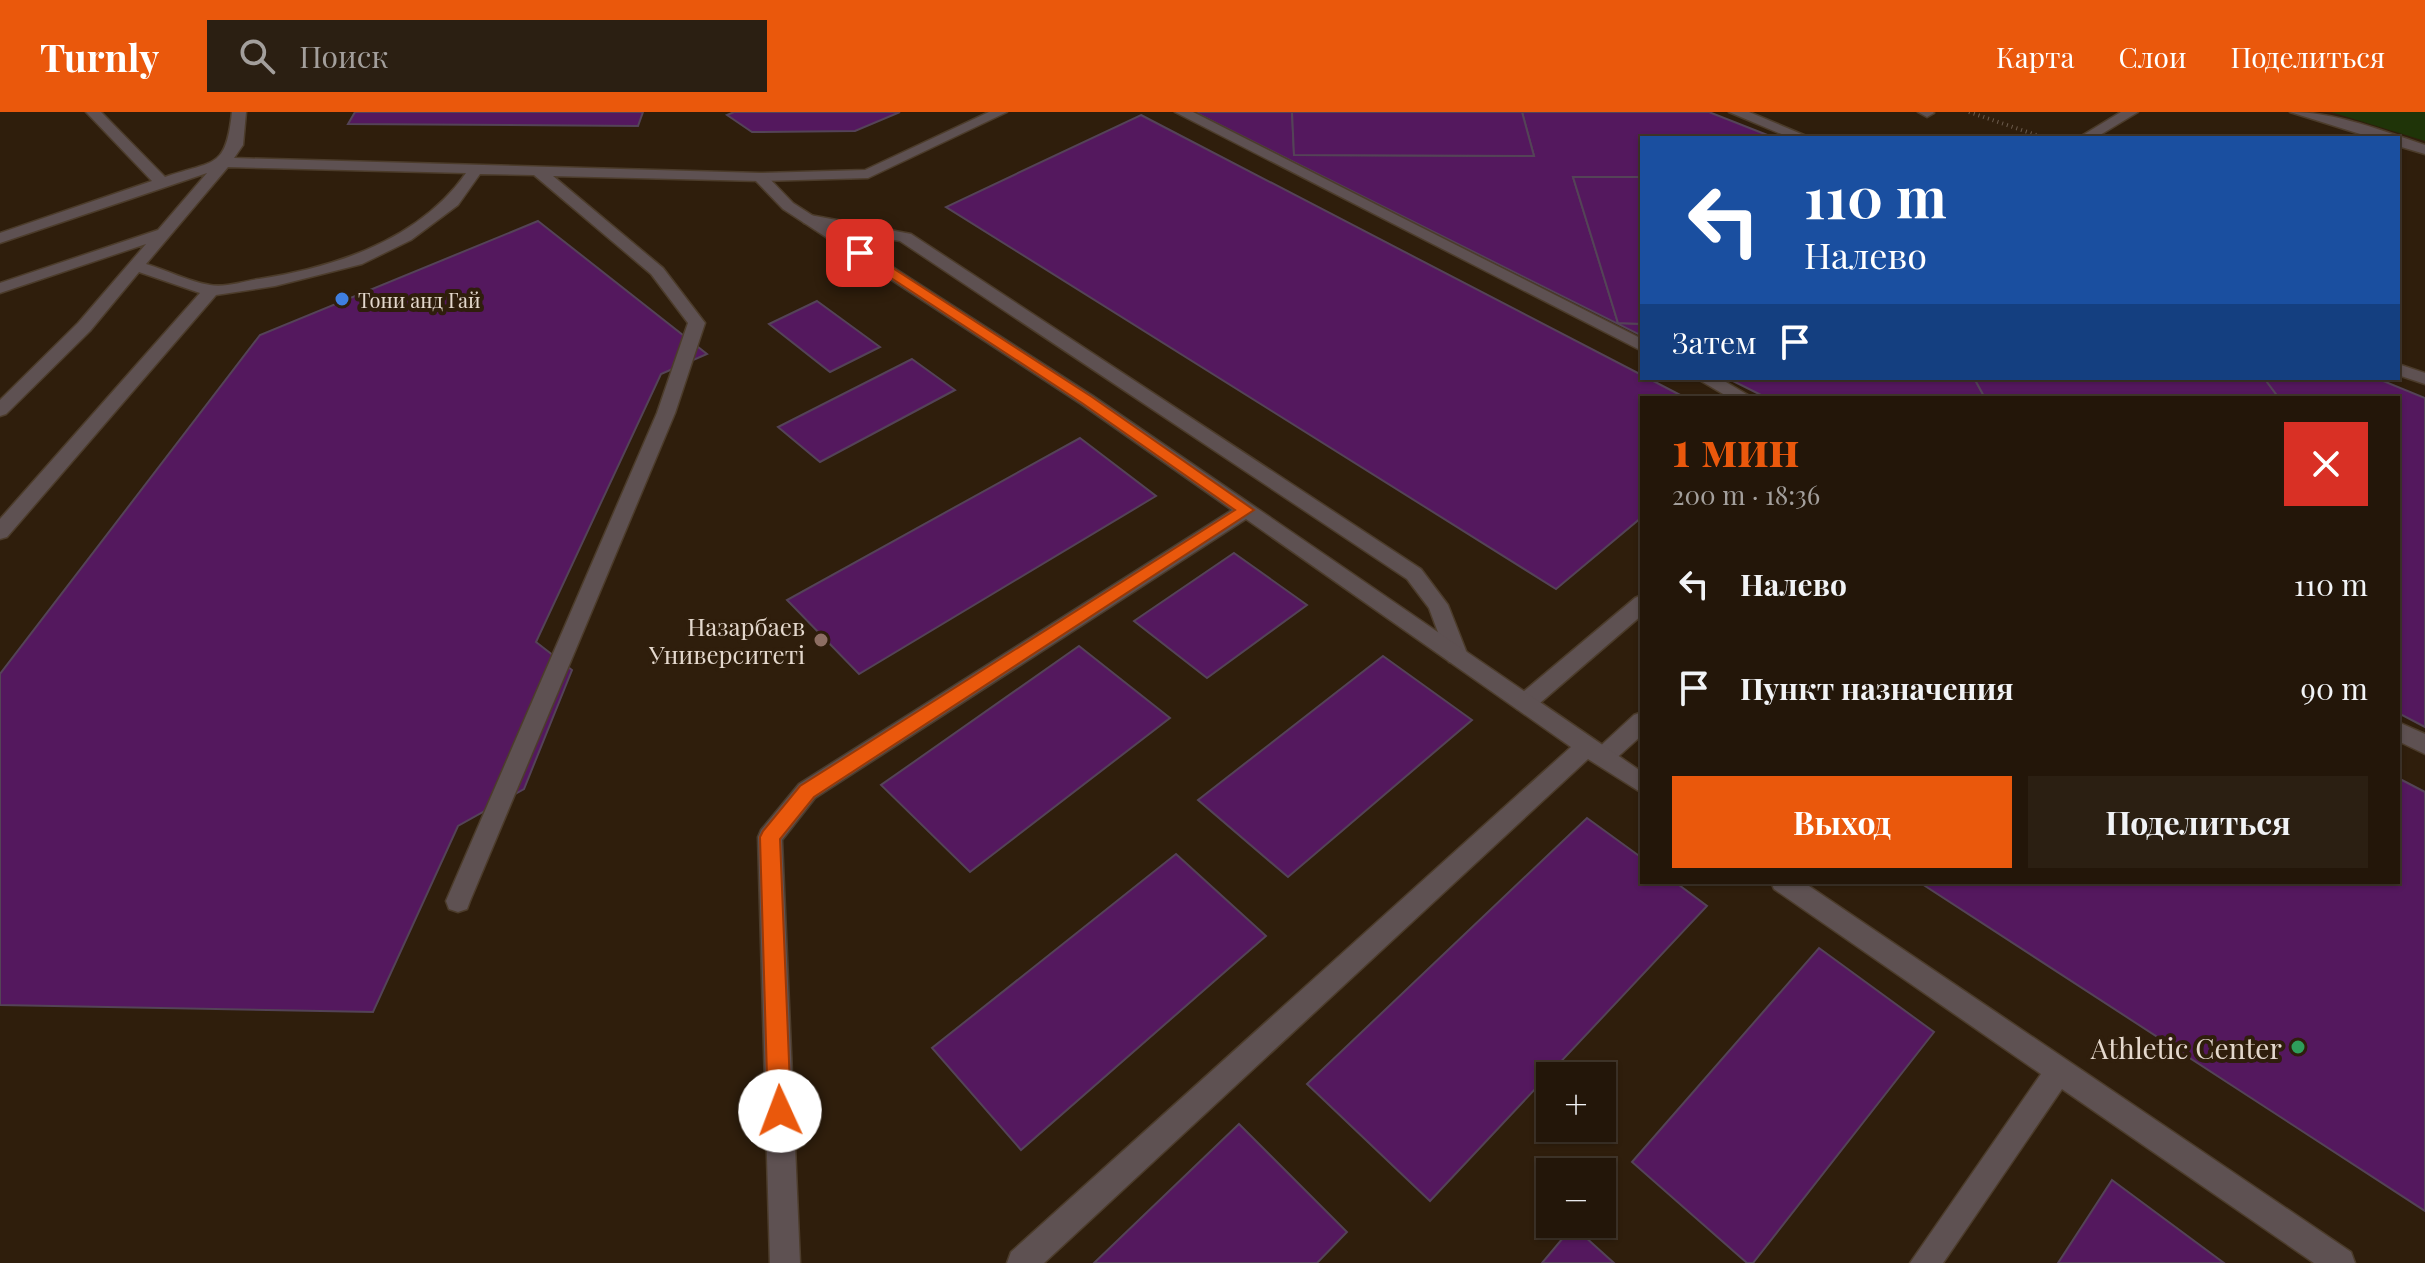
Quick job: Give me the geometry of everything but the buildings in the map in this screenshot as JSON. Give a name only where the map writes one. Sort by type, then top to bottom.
[{"type":"street","points":[[93,112],[162,183]]},
{"type":"street","points":[[0,410],[84,327],[224,162],[236,145],[239,112]]},
{"type":"street","points":[[0,238],[224,162],[760,177],[868,174],[1000,112]]},
{"type":"street","points":[[1182,112],[1640,345]]},
{"type":"street","points":[[1736,112],[1799,136]]},
{"type":"street","points":[[2089,136],[2131,112]]},
{"type":"street","points":[[2297,112],[2382,136]]},
{"type":"street","points":[[2400,142],[2425,150]]},
{"type":"street","points":[[138,266],[211,291],[275,281],[356,261],[405,237],[453,202],[476,169]]},
{"type":"street","points":[[458,901],[666,413],[697,323],[657,271],[537,170]]},
{"type":"street","points":[[760,177],[788,206],[1087,400],[1640,783]]},
{"type":"street","points":[[810,220],[905,237],[1414,574],[1438,605],[1457,656]]},
{"type":"street","points":[[0,288],[160,234]]},
{"type":"street","points":[[0,532],[211,291]]},
{"type":"street","points":[[2400,370],[2425,379]]},
{"type":"street","points":[[1709,380],[1740,396]]},
{"type":"street","points":[[785,1263],[770,837],[807,791],[1246,510]]},
{"type":"street","points":[[1525,703],[1640,605]]},
{"type":"street","points":[[1022,1263],[1595,752],[1640,722]]},
{"type":"street","points":[[2400,732],[2425,745]]},
{"type":"street","points":[[1786,884],[2340,1263]]},
{"type":"street","points":[[1925,1263],[2060,1069]]},
{"type":"path","points":[[1969,112],[2039,136]]},
{"type":"green space","points":[[2331,112],[2425,112],[2425,141]]},
{"type":"place","name":"Тони анд Гай","points":[[342,299]]},
{"type":"place","name":"Назарбаев Университеті","points":[[821,640]]},
{"type":"place","name":"Athletic Center","points":[[2298,1047]]},
{"type":"route","points":[[780,1111],[770,837],[807,791],[1246,510],[1087,400],[860,253]]}]
